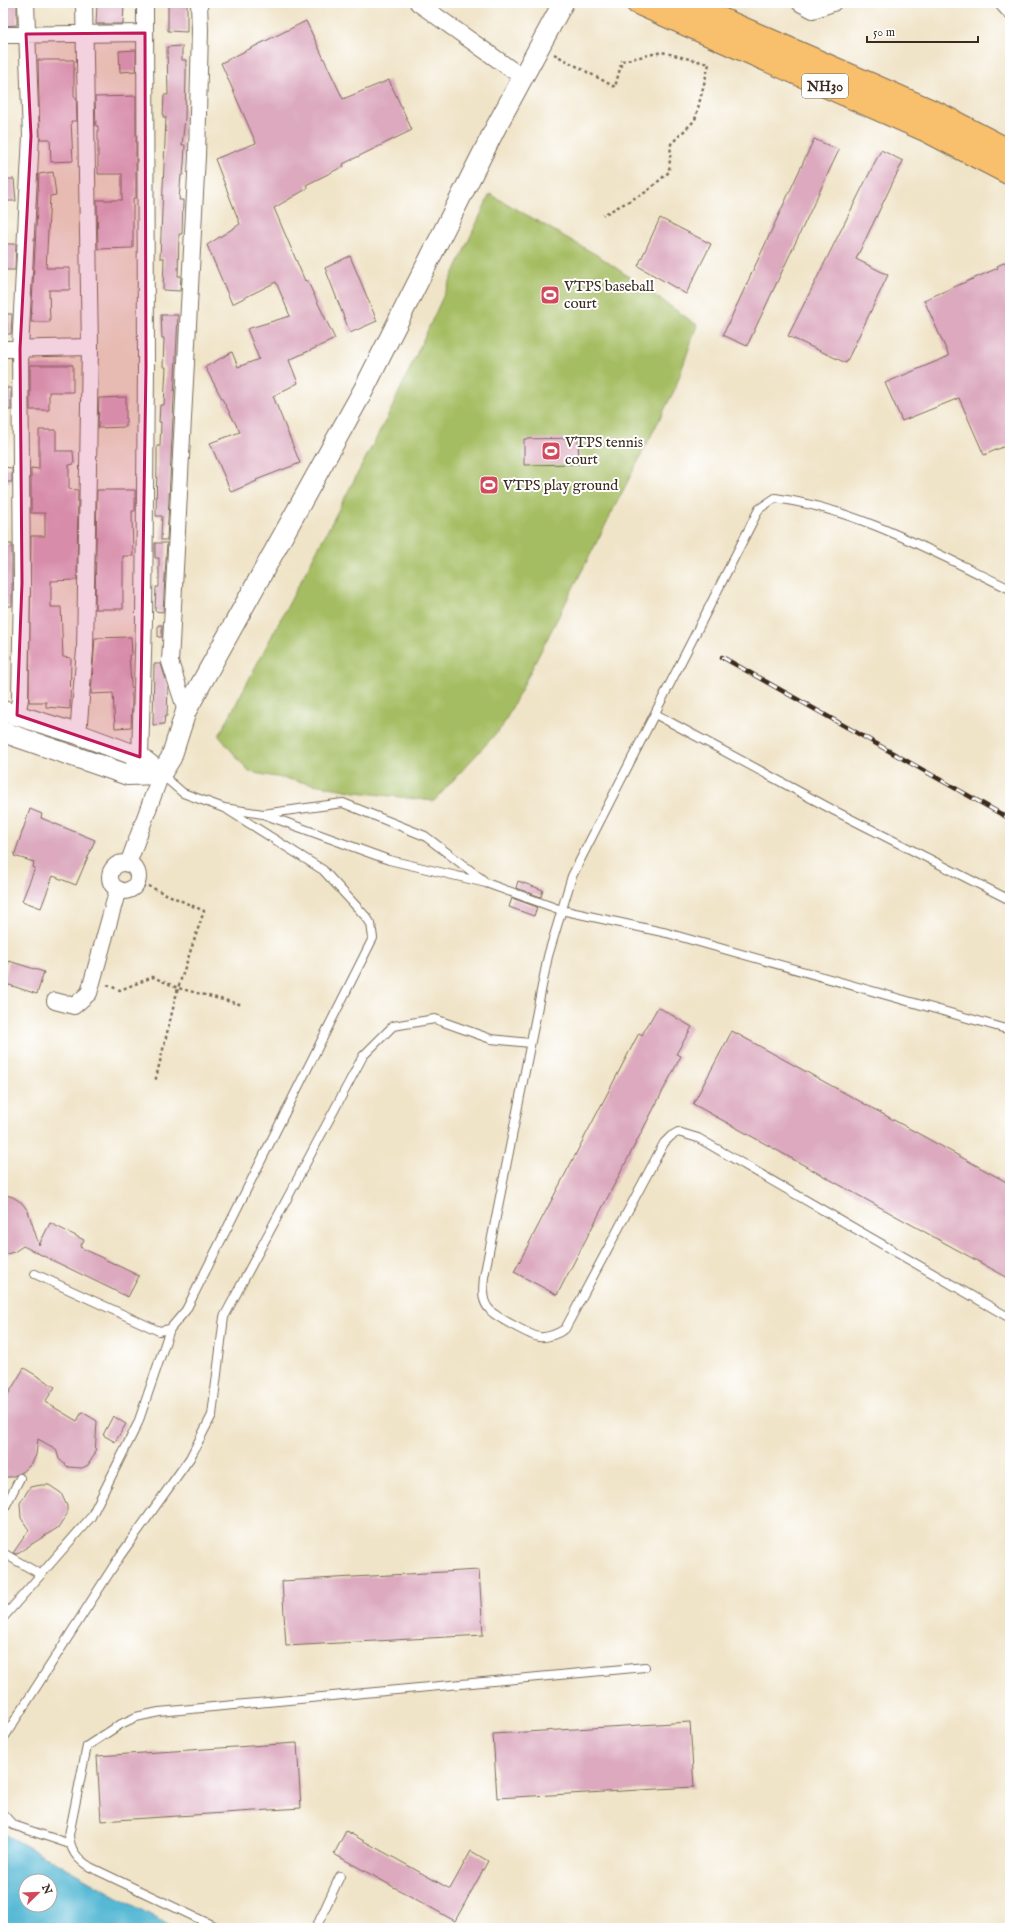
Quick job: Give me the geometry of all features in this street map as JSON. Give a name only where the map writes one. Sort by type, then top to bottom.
[{"type":"highway","name":"NH30","points":[[637,3],[926,131],[1010,174]]},
{"type":"highway","name":"NH30","points":[[685,3],[938,114],[1010,151]]},
{"type":"street","points":[[26,3],[31,136],[20,349],[22,583],[20,699],[10,713],[78,734],[140,757],[160,774]]},
{"type":"street","points":[[78,734],[85,650],[90,347],[84,3]]},
{"type":"street","points":[[128,775],[140,757],[144,619],[146,375],[145,3]]},
{"type":"street","points":[[186,710],[170,662],[197,156],[200,30],[199,3]]},
{"type":"street","points":[[418,3],[522,77]]},
{"type":"street","points":[[128,864],[160,774],[171,758],[186,710],[364,389],[522,77],[563,3]]},
{"type":"street","points":[[800,3],[813,10],[833,3]]},
{"type":"street","points":[[1003,3],[1010,12]]},
{"type":"street","points":[[3,35],[145,33]]},
{"type":"street","points":[[3,349],[90,347]]},
{"type":"street","points":[[3,732],[128,775],[160,774]]},
{"type":"street","points":[[119,864],[128,864],[135,869],[137,881],[127,890],[118,889],[114,887],[110,879],[112,870],[119,864]]},
{"type":"street","points":[[55,1001],[74,1006],[90,993],[118,889]]},
{"type":"lane","points":[[1010,589],[875,525],[803,502],[775,498],[759,509],[572,876],[548,956],[484,1278],[483,1296],[490,1310],[497,1316],[538,1337],[551,1336],[565,1329],[664,1144],[671,1136],[678,1132],[698,1138],[1010,1318]]},
{"type":"lane","points":[[655,714],[835,811],[1010,900]]},
{"type":"lane","points":[[160,774],[183,793],[224,808],[263,814],[389,860],[486,882],[561,910],[667,933],[1010,1030]]},
{"type":"lane","points":[[263,814],[343,803],[425,836],[486,882]]},
{"type":"lane","points":[[3,1618],[91,1517],[138,1423],[170,1329],[186,1310],[374,938],[374,931],[367,918],[323,870],[224,808]]},
{"type":"lane","points":[[3,1739],[120,1556],[190,1458],[212,1415],[224,1317],[363,1056],[393,1026],[435,1019],[491,1040],[530,1043]]},
{"type":"lane","points":[[36,1274],[160,1331],[170,1329]]},
{"type":"lane","points":[[3,1511],[20,1478]]},
{"type":"lane","points":[[3,1553],[40,1574]]},
{"type":"lane","points":[[218,1928],[80,1862],[70,1844],[69,1835],[87,1746],[121,1724],[136,1717],[159,1712],[645,1667]]},
{"type":"lane","points":[[3,1814],[13,1825],[70,1844]]},
{"type":"lane","points":[[316,1928],[340,1876]]},
{"type":"path","points":[[539,46],[615,87],[622,61],[662,52],[709,64],[695,120],[671,144],[669,172],[646,192],[603,215]]},
{"type":"path","points":[[137,881],[204,911],[178,988],[155,1082]]},
{"type":"path","points":[[94,980],[120,990],[152,977],[178,988],[243,1005]]},
{"type":"highlighted area","points":[[145,33],[146,367],[140,757],[17,715],[22,583],[20,349],[31,136],[26,34]]},
{"type":"green space","name":"VTPS play ground","points":[[490,194],[602,258],[697,325],[675,389],[502,727],[434,801],[356,792],[249,772],[219,736],[390,412]]},
{"type":"water","points":[[3,1833],[174,1928],[3,1928]]},
{"type":"building","points":[[3,3],[17,3],[17,25],[3,26]]},
{"type":"building","points":[[97,4],[124,5],[123,24],[96,24]]},
{"type":"building","points":[[168,4],[187,5],[187,32],[168,31]]},
{"type":"building","points":[[306,21],[343,99],[389,80],[412,130],[343,164],[344,166],[306,185],[308,188],[274,208],[305,281],[307,280],[335,339],[289,360],[298,383],[273,396],[300,463],[256,480],[257,481],[231,492],[210,443],[240,432],[205,367],[232,352],[238,367],[259,359],[247,329],[290,316],[276,282],[232,304],[207,245],[240,224],[215,159],[256,143],[221,63]]},
{"type":"building","points":[[182,46],[182,60],[186,60],[186,74],[185,118],[182,145],[185,145],[184,163],[183,175],[181,175],[179,200],[183,200],[182,234],[179,234],[178,276],[181,276],[180,291],[163,290],[164,258],[160,258],[166,117],[163,117],[164,95],[168,95],[167,47]]},
{"type":"building","points":[[136,50],[136,71],[120,72],[119,51]]},
{"type":"building","points":[[38,60],[74,60],[74,97],[76,97],[77,121],[71,121],[73,161],[51,162],[50,139],[40,139]]},
{"type":"building","points":[[136,96],[136,198],[133,198],[133,248],[98,249],[97,200],[122,200],[122,174],[98,174],[98,126],[96,126],[95,97]]},
{"type":"building","points":[[814,139],[839,150],[747,346],[723,335]]},
{"type":"building","points":[[881,150],[903,161],[856,259],[888,275],[846,363],[788,336]]},
{"type":"building","points":[[53,172],[56,195],[50,196],[46,268],[70,268],[70,290],[49,290],[50,322],[31,322],[39,174]]},
{"type":"building","points":[[3,179],[14,179],[16,201],[3,201]]},
{"type":"building","points":[[660,218],[711,244],[686,294],[638,266]]},
{"type":"building","points":[[3,244],[16,244],[15,270],[3,270]]},
{"type":"building","points":[[350,256],[377,321],[350,333],[325,268]]},
{"type":"building","points":[[1010,260],[1010,444],[984,455],[959,398],[902,421],[885,383],[949,356],[924,300],[998,268],[997,266]]},
{"type":"building","points":[[3,314],[12,314],[11,334],[3,334]]},
{"type":"building","points":[[161,315],[178,315],[167,540],[161,540],[162,516],[156,516],[157,446],[160,446],[160,405],[164,405],[166,367],[163,367],[164,338],[162,338]]},
{"type":"building","points":[[30,365],[73,365],[73,392],[49,392],[49,410],[30,410]]},
{"type":"building","points":[[3,388],[11,388],[11,410],[3,410]]},
{"type":"building","points":[[126,397],[126,427],[98,428],[99,398]]},
{"type":"building","points":[[39,430],[56,430],[56,451],[73,451],[74,464],[69,465],[69,489],[78,490],[77,580],[51,581],[51,607],[61,607],[63,657],[71,658],[70,709],[46,707],[46,702],[29,702],[31,536],[45,536],[45,513],[31,513],[31,468],[39,469]]},
{"type":"building","name":"VTPS tennis court","points":[[578,438],[579,464],[524,465],[524,439]]},
{"type":"building","points":[[3,467],[12,468],[12,482],[3,482]]},
{"type":"building","points":[[97,490],[135,490],[135,511],[132,511],[133,556],[123,556],[123,609],[95,609]]},
{"type":"building","points":[[155,543],[167,543],[163,612],[155,611],[156,587],[159,587],[159,558],[155,558]]},
{"type":"building","points":[[3,544],[12,544],[12,606],[3,606]]},
{"type":"building","points":[[158,625],[162,625],[162,637],[158,637]]},
{"type":"building","points":[[131,637],[132,655],[129,655],[132,699],[131,727],[115,728],[113,693],[91,694],[95,638]]},
{"type":"building","points":[[154,664],[161,664],[168,686],[167,716],[165,716],[164,724],[153,725]]},
{"type":"building","points":[[30,809],[42,814],[41,818],[95,840],[76,885],[53,876],[41,908],[22,901],[35,868],[33,867],[34,862],[14,856]]},
{"type":"building","points":[[518,881],[543,890],[541,897],[516,888]]},
{"type":"building","points":[[512,898],[537,907],[534,916],[509,907]]},
{"type":"building","points":[[9,961],[44,972],[37,994],[3,983]]},
{"type":"building","points":[[658,1007],[692,1027],[676,1054],[681,1056],[557,1295],[514,1272],[639,1033],[642,1035]]},
{"type":"building","points":[[732,1031],[1010,1184],[1010,1279],[693,1104]]},
{"type":"building","points":[[3,1194],[13,1197],[22,1203],[28,1211],[39,1245],[50,1223],[84,1240],[80,1247],[139,1276],[128,1297],[23,1246],[14,1252],[3,1255]]},
{"type":"building","points":[[24,1368],[55,1387],[45,1402],[77,1421],[82,1412],[97,1421],[95,1454],[88,1465],[82,1468],[68,1467],[59,1459],[56,1449],[38,1439],[36,1455],[32,1463],[23,1472],[11,1477],[3,1477],[3,1403]]},
{"type":"building","points":[[113,1416],[126,1424],[115,1442],[103,1435]]},
{"type":"building","points":[[49,1485],[61,1493],[67,1506],[67,1514],[59,1527],[16,1554],[13,1553],[29,1530],[21,1518],[20,1503],[30,1487]]},
{"type":"building","points":[[479,1570],[483,1635],[286,1646],[282,1581]]},
{"type":"building","points":[[690,1722],[694,1787],[497,1798],[493,1734]]},
{"type":"building","points":[[297,1743],[301,1808],[101,1821],[97,1756]]},
{"type":"building","points":[[346,1831],[450,1889],[471,1851],[488,1861],[455,1921],[334,1854]]},
{"type":"railway","points":[[722,657],[1010,819]]},
{"type":"place","name":"VTPS baseball court","points":[[550,295]]},
{"type":"place","name":"VTPS tennis court","points":[[551,451]]},
{"type":"place","name":"VTPS play ground","points":[[489,485]]}]
